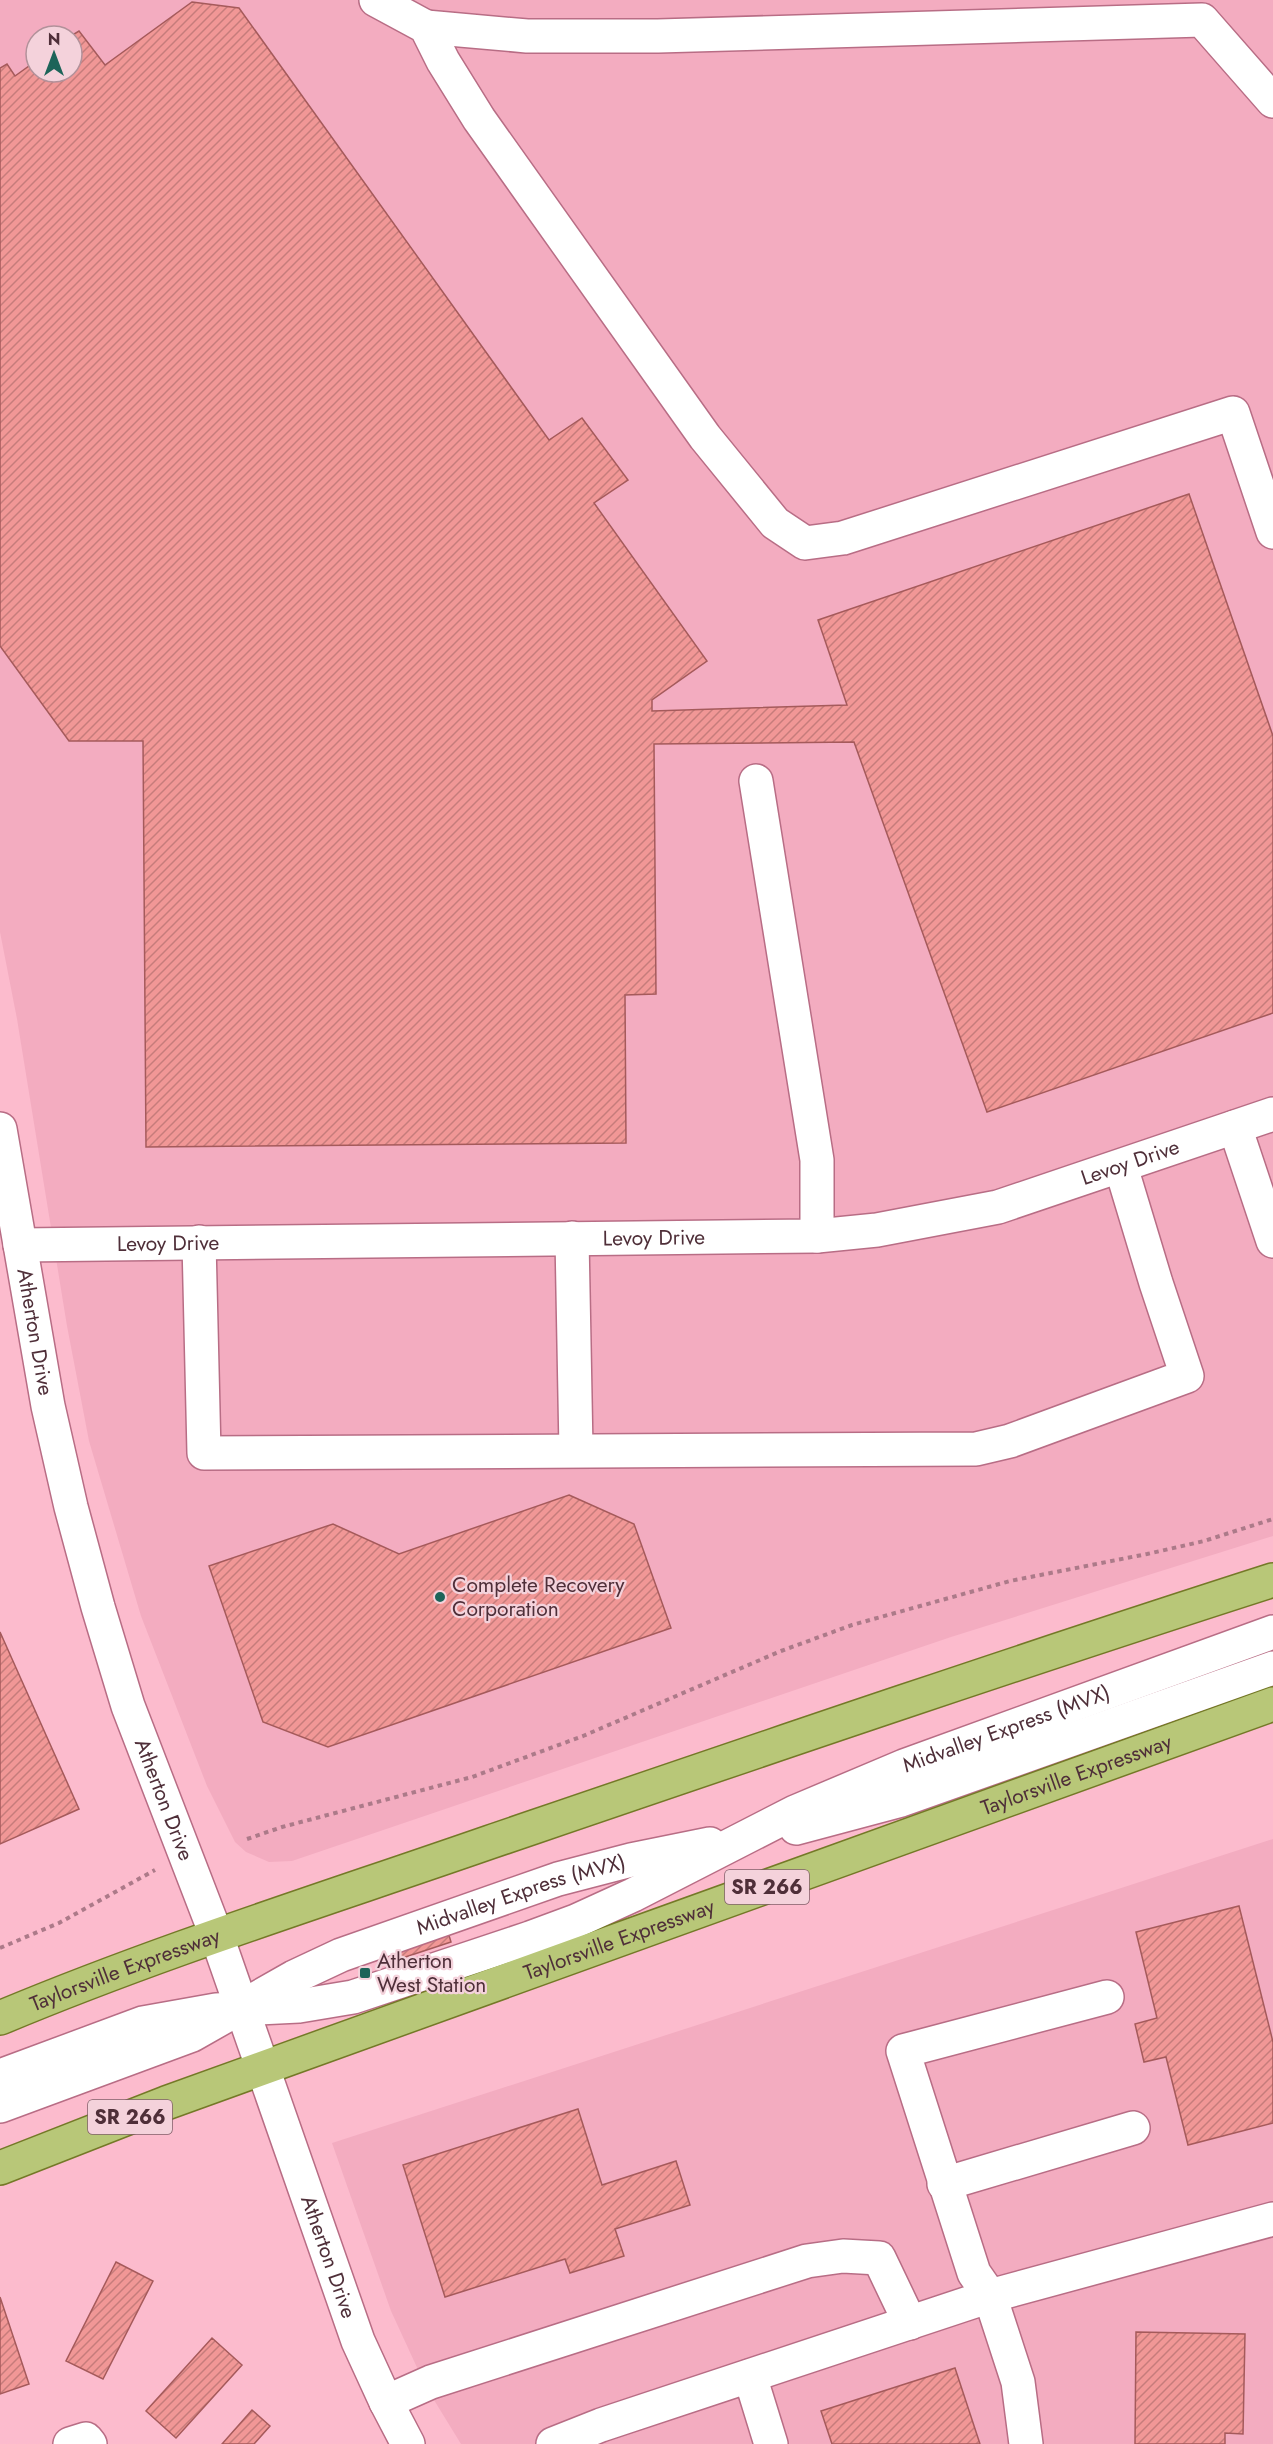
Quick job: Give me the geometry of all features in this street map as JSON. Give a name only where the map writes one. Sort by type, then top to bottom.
[{"type":"main road","name":"Taylorsville Expressway","points":[[0,2018],[51,1996],[217,1937],[888,1706],[1273,1580]]},
{"type":"main road","name":"Taylorsville Expressway","points":[[0,2168],[166,2103],[1273,1704]]},
{"type":"street","points":[[376,0],[426,27],[527,36],[658,36],[1202,20],[1273,101]]},
{"type":"street","points":[[426,27],[443,61],[479,119],[705,437],[775,523],[805,543],[843,538],[1233,413],[1273,532]]},
{"type":"street","points":[[756,781],[817,1160],[817,1236]]},
{"type":"street","name":"Levoy Drive","points":[[20,1245],[817,1236],[877,1230],[998,1207],[1273,1114]]},
{"type":"street","points":[[1235,1127],[1273,1241]]},
{"type":"street","name":"Atherton Drive","points":[[0,1135],[48,1406],[71,1507],[128,1706],[217,1937],[358,2341],[408,2444]]},
{"type":"street","points":[[199,1242],[204,1453],[976,1449],[1010,1441],[1187,1376],[1121,1167]]},
{"type":"street","points":[[572,1238],[576,1450]]},
{"type":"street","name":"Midvalley Express (MVX)","points":[[0,2076],[143,2023],[192,2013],[299,2006],[353,1997],[519,1942],[576,1921],[633,1895],[795,1812],[904,1766],[1273,1632]]},
{"type":"street","name":"Midvalley Express (MVX)","points":[[0,2106],[172,2043],[217,2022],[294,1977],[341,1955],[558,1878],[631,1860],[815,1824],[901,1800],[1273,1668]]},
{"type":"street","points":[[1026,2444],[1018,2382],[990,2296],[974,2272],[903,2052],[1107,1996]]},
{"type":"street","points":[[944,2184],[1133,2128]]},
{"type":"street","points":[[553,2444],[603,2434],[750,2376],[990,2296],[1273,2219]]},
{"type":"street","points":[[386,2402],[452,2375],[807,2261],[843,2256],[879,2258],[910,2323]]},
{"type":"street","points":[[750,2376],[771,2444]]},
{"type":"path","points":[[247,1839],[282,1827],[472,1777],[582,1736],[781,1651],[852,1625],[1010,1581],[1203,1541],[1273,1519]]},
{"type":"path","points":[[0,1948],[58,1923],[156,1870]]},
{"type":"shaded area","points":[[0,0],[1273,0],[1273,1536],[951,1637],[292,1861],[269,1862],[246,1852],[235,1842],[207,1786],[141,1616],[89,1441],[67,1326],[17,1019],[0,932]]},
{"type":"shaded area","points":[[1273,1839],[1273,2444],[461,2444],[426,2387],[391,2311],[332,2143]]},
{"type":"building","points":[[192,2],[239,8],[549,440],[582,418],[628,480],[594,503],[707,661],[652,700],[652,711],[847,705],[818,620],[1189,494],[1273,736],[1273,1013],[987,1112],[854,742],[654,744],[656,994],[625,995],[626,1143],[146,1147],[143,741],[69,741],[0,646],[0,68],[7,64],[15,76],[24,70],[24,84],[84,84],[84,38],[105,65]]},
{"type":"building","name":"Complete Recovery Corporation","points":[[569,1495],[634,1524],[671,1628],[328,1747],[263,1722],[209,1566],[333,1524],[399,1554]]},
{"type":"building","points":[[0,1632],[79,1809],[0,1844]]},
{"type":"building","points":[[1239,1906],[1273,2042],[1273,2123],[1188,2145],[1166,2057],[1144,2062],[1135,2024],[1157,2018],[1136,1932]]},
{"type":"building","points":[[448,1932],[451,1942],[381,1965],[377,1954]]},
{"type":"building","points":[[578,2109],[602,2185],[676,2161],[690,2205],[615,2229],[624,2256],[570,2273],[565,2259],[445,2297],[403,2165]]},
{"type":"building","points":[[116,2262],[153,2281],[103,2379],[66,2361]]},
{"type":"building","points":[[0,2297],[29,2384],[0,2394]]},
{"type":"building","points":[[1136,2332],[1245,2334],[1243,2434],[1225,2433],[1225,2444],[1135,2444]]},
{"type":"building","points":[[212,2338],[242,2365],[176,2438],[146,2411]]},
{"type":"building","points":[[955,2368],[980,2444],[832,2444],[821,2411]]},
{"type":"building","points":[[252,2410],[270,2426],[254,2444],[222,2444]]},
{"type":"place","name":"Complete Recovery Corporation","points":[[440,1597]]},
{"type":"place","name":"Atherton West Station","points":[[365,1973]]}]
